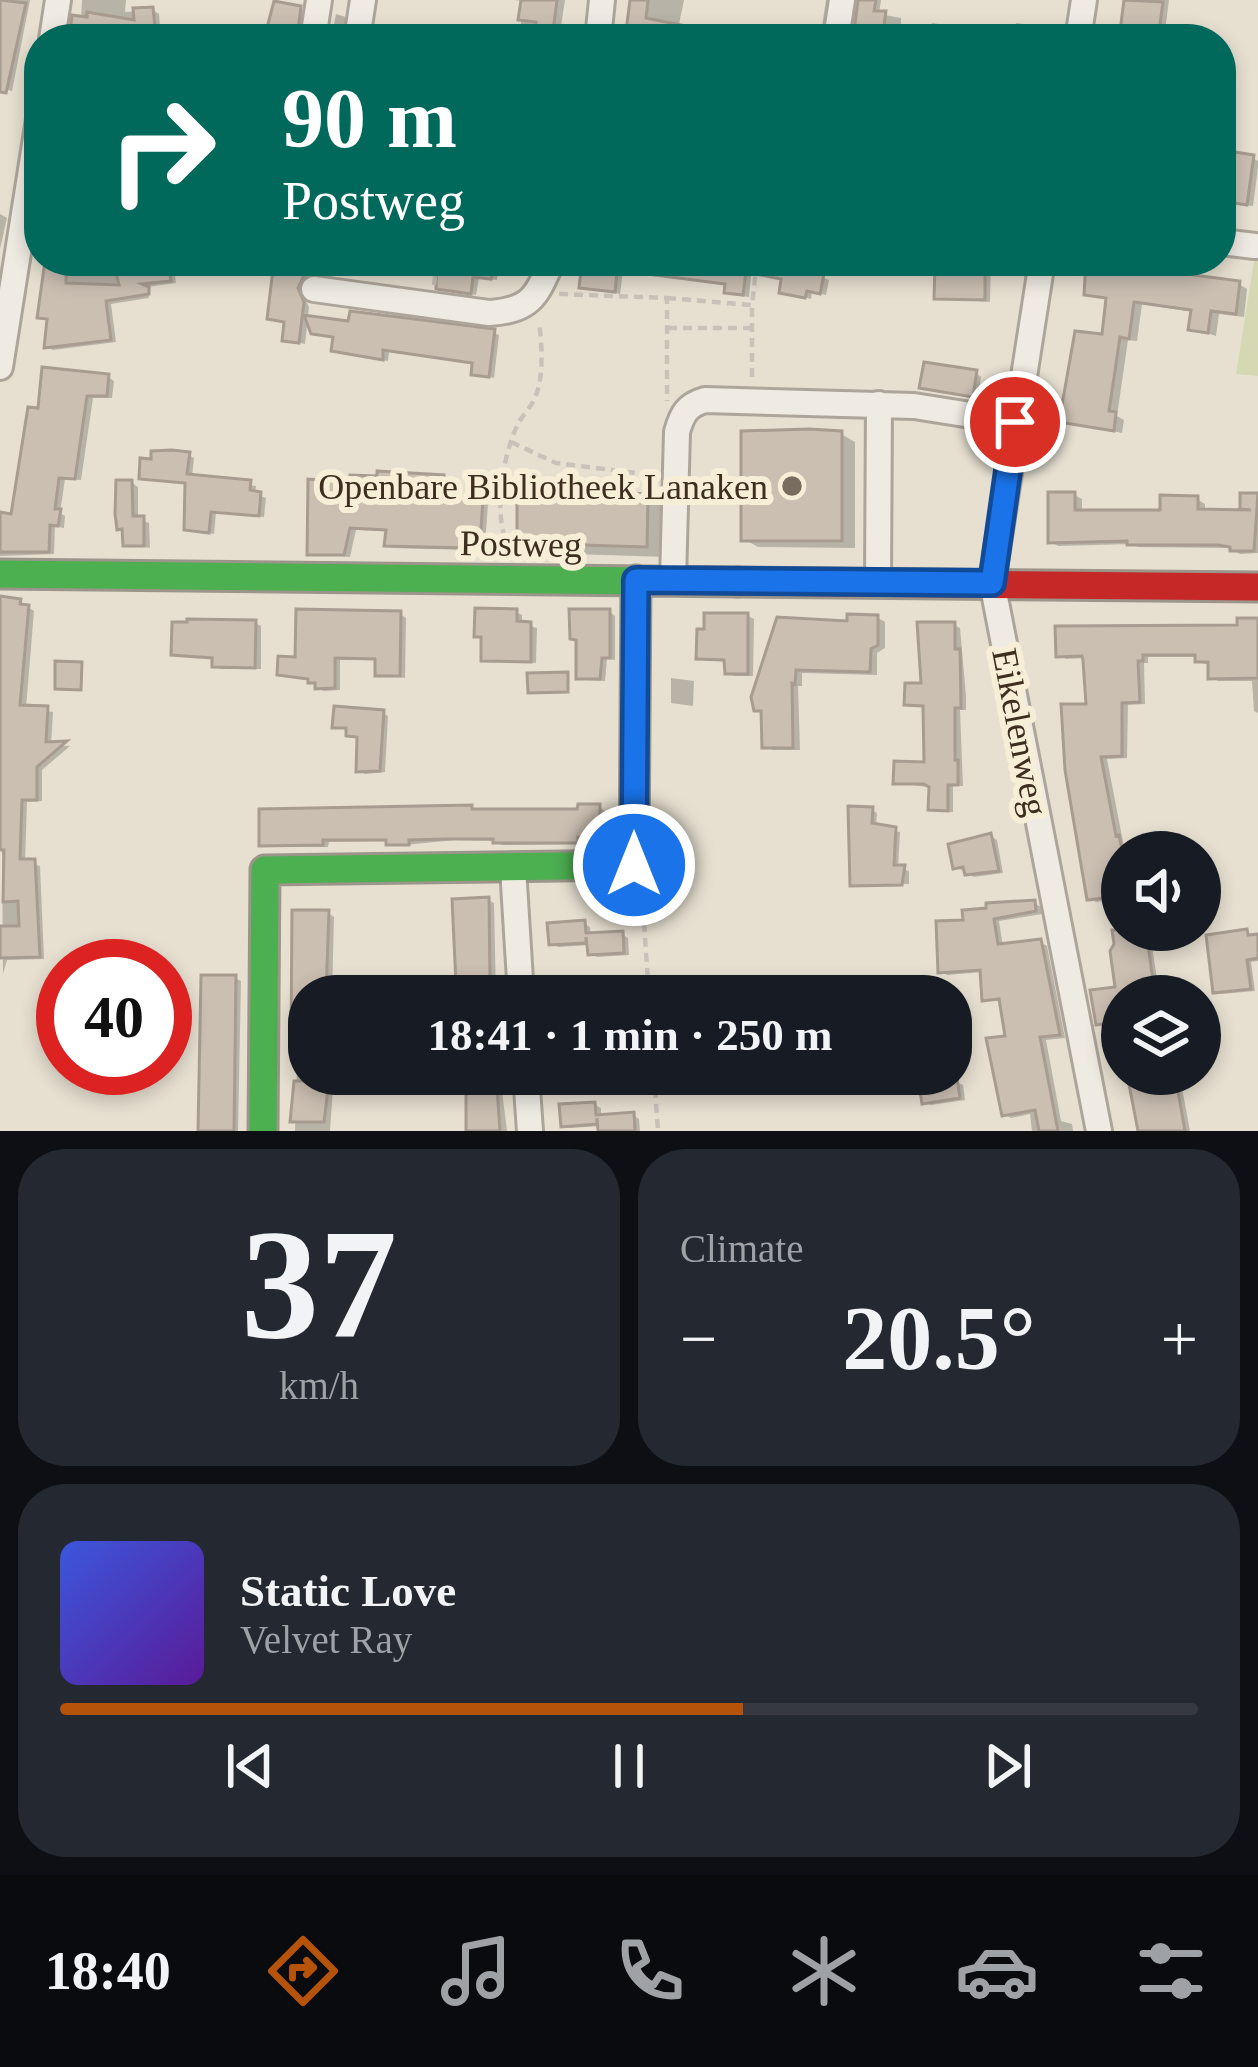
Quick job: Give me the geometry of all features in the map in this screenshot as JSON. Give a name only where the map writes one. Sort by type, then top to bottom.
[{"type":"street","points":[[0,367],[24,214]]},
{"type":"street","points":[[1236,244],[1255,246]]},
{"type":"street","points":[[314,289],[489,313],[517,311],[535,296],[545,276]]},
{"type":"street","name":"Eikelenweg","points":[[1039,276],[992,583],[1099,1131]]},
{"type":"street","points":[[673,580],[677,432],[687,407],[705,400],[879,404],[1015,422]]},
{"type":"street","points":[[878,582],[879,404]]},
{"type":"street","name":"Postweg","points":[[0,574],[1258,586]]},
{"type":"street","points":[[263,1131],[265,870],[634,865],[636,580]]},
{"type":"street","points":[[513,868],[520,975]]},
{"type":"street","points":[[527,1095],[530,1131]]},
{"type":"path","points":[[752,402],[755,276]]},
{"type":"path","points":[[535,579],[505,541],[500,494],[511,442],[534,401],[541,377],[535,296],[752,305]]},
{"type":"path","points":[[667,298],[667,401]]},
{"type":"path","points":[[667,328],[752,328]]},
{"type":"path","points":[[511,442],[556,463],[654,475],[676,493]]},
{"type":"path","points":[[634,865],[641,874],[648,975]]},
{"type":"path","points":[[655,1095],[658,1131]]},
{"type":"green space","points":[[1258,237],[1258,376],[1236,374]]},
{"type":"building","points":[[0,0],[26,3],[6,93],[0,92]]},
{"type":"building","points":[[521,0],[557,0],[554,24],[518,20]]},
{"type":"building","points":[[630,0],[648,0],[646,18],[676,24],[627,24]]},
{"type":"building","points":[[858,0],[876,0],[874,11],[886,11],[884,24],[855,24]]},
{"type":"building","points":[[1124,0],[1163,2],[1160,24],[1121,24]]},
{"type":"building","points":[[274,1],[301,6],[299,24],[268,24]]},
{"type":"building","points":[[153,7],[155,24],[71,24],[72,15],[87,17],[87,12],[134,20],[133,8]]},
{"type":"building","points":[[1236,152],[1254,155],[1247,205],[1236,203]]},
{"type":"building","points":[[43,276],[66,276],[66,283],[119,285],[117,276],[170,276],[171,281],[142,284],[149,287],[149,294],[106,301],[111,340],[44,348],[47,319],[37,318]]},
{"type":"building","points":[[272,276],[304,276],[298,288],[304,302],[299,343],[282,341],[284,322],[267,319]]},
{"type":"building","points":[[436,276],[492,276],[473,277],[471,294],[436,289]]},
{"type":"building","points":[[580,276],[617,276],[615,292],[579,288]]},
{"type":"building","points":[[662,276],[745,276],[743,295],[724,293],[725,284]]},
{"type":"building","points":[[766,276],[824,276],[820,294],[807,291],[805,298],[779,293],[781,279]]},
{"type":"building","points":[[935,276],[985,276],[985,300],[934,299]]},
{"type":"building","points":[[1085,276],[1202,276],[1240,281],[1236,314],[1211,311],[1208,333],[1188,330],[1191,310],[1134,302],[1129,339],[1120,337],[1109,411],[1116,412],[1114,431],[1059,422],[1075,331],[1102,334],[1106,298],[1084,295]]},
{"type":"building","points":[[350,311],[495,329],[489,377],[471,375],[472,363],[383,350],[383,360],[331,351],[333,337],[311,334],[304,315],[348,321]]},
{"type":"building","points":[[924,362],[977,370],[973,397],[919,388]]},
{"type":"building","points":[[42,367],[109,374],[107,396],[87,396],[75,479],[59,478],[55,509],[61,509],[58,526],[50,525],[49,552],[0,552],[0,512],[11,514],[28,407],[38,408]]},
{"type":"building","name":"Openbare Bibliotheek Lanaken","points":[[741,431],[842,431],[842,541],[741,541]]},
{"type":"building","points":[[151,451],[190,452],[187,474],[251,480],[250,490],[261,492],[259,516],[211,512],[209,533],[184,530],[185,483],[139,479],[140,458],[151,459]]},
{"type":"building","points":[[377,471],[444,475],[443,496],[483,499],[480,543],[467,542],[466,548],[384,546],[386,530],[350,528],[344,555],[307,555],[308,479],[349,482],[350,475],[377,476]]},
{"type":"building","points":[[116,480],[132,480],[133,516],[144,516],[144,546],[123,546],[115,514]]},
{"type":"building","points":[[517,490],[648,494],[647,547],[517,543]]},
{"type":"building","points":[[1048,492],[1075,492],[1075,510],[1160,510],[1160,495],[1198,496],[1198,509],[1251,510],[1240,509],[1240,493],[1258,493],[1254,551],[1230,551],[1218,545],[1127,545],[1127,541],[1048,543]]},
{"type":"building","points":[[0,596],[29,605],[20,705],[48,706],[46,742],[67,741],[37,767],[37,800],[22,800],[20,859],[35,859],[36,957],[0,958],[0,926],[19,926],[18,901],[3,902],[4,850],[0,850]]},
{"type":"building","points":[[475,608],[517,609],[517,621],[531,622],[531,662],[481,661],[481,637],[474,637]]},
{"type":"building","points":[[296,609],[401,611],[400,676],[375,676],[375,659],[335,658],[335,688],[315,689],[308,679],[277,675],[278,656],[295,657]]},
{"type":"building","points":[[569,609],[610,609],[610,658],[602,658],[600,679],[576,679],[576,640],[570,639]]},
{"type":"building","points":[[704,613],[748,613],[748,674],[725,674],[724,660],[696,659],[697,629],[704,629]]},
{"type":"building","points":[[847,614],[878,615],[878,645],[871,649],[870,672],[796,670],[793,748],[762,748],[761,711],[754,711],[751,697],[777,617],[847,621]]},
{"type":"building","points":[[1237,618],[1258,618],[1258,678],[1208,679],[1208,662],[1195,662],[1195,655],[1143,655],[1143,661],[1138,661],[1140,702],[1122,703],[1122,756],[1101,757],[1115,831],[1101,831],[1101,898],[1087,900],[1065,770],[1061,704],[1086,704],[1083,661],[1082,656],[1056,657],[1055,626],[1237,625]]},
{"type":"building","points":[[256,620],[255,668],[212,667],[212,658],[171,655],[172,622]]},
{"type":"building","points":[[917,622],[955,622],[955,649],[960,649],[961,708],[955,708],[958,785],[948,785],[948,811],[928,810],[929,787],[924,784],[893,784],[894,761],[924,762],[923,706],[904,705],[905,683],[921,683]]},
{"type":"building","points":[[55,661],[82,662],[81,690],[55,689]]},
{"type":"building","points":[[568,672],[568,692],[528,693],[527,673]]},
{"type":"building","points":[[334,706],[384,710],[380,771],[356,772],[357,737],[346,736],[346,728],[332,728]]},
{"type":"building","points":[[578,804],[600,804],[600,837],[578,837],[578,843],[447,839],[386,845],[386,840],[323,840],[323,845],[259,846],[259,809],[472,805],[472,809],[577,809]]},
{"type":"building","points":[[848,806],[873,807],[872,823],[896,827],[894,865],[905,865],[902,885],[850,886]]},
{"type":"building","points":[[991,833],[999,871],[965,875],[963,867],[953,869],[948,844]]},
{"type":"building","points":[[489,897],[490,975],[456,975],[452,899]]},
{"type":"building","points":[[1035,900],[1036,911],[994,919],[998,944],[1041,939],[1060,1035],[1040,1037],[1058,1131],[1039,1131],[1035,1110],[1002,1116],[986,1038],[1005,1036],[999,999],[982,1001],[980,970],[938,973],[936,921],[963,920],[962,910],[986,908],[986,903]]},
{"type":"building","points":[[292,910],[329,910],[327,975],[291,975]]},
{"type":"building","points":[[585,920],[586,933],[623,931],[624,953],[588,955],[586,937],[586,943],[549,945],[547,923]]},
{"type":"building","points":[[1247,929],[1248,935],[1258,934],[1258,958],[1247,960],[1251,989],[1221,992],[1221,975],[1211,975],[1208,951],[1221,951],[1221,933]]},
{"type":"building","points":[[1110,951],[1149,951],[1152,975],[1113,975]]},
{"type":"building","points":[[201,975],[236,975],[234,1131],[198,1131]]},
{"type":"building","points":[[1101,989],[1101,1024],[1096,1025],[1090,990]]},
{"type":"building","points":[[293,1095],[327,1095],[324,1122],[290,1122]]},
{"type":"building","points":[[466,1095],[497,1095],[500,1131],[466,1131]]},
{"type":"building","points":[[921,1095],[960,1095],[960,1098],[922,1104]]},
{"type":"building","points":[[1131,1095],[1179,1095],[1185,1131],[1138,1131]]},
{"type":"building","points":[[595,1102],[596,1115],[634,1112],[635,1131],[598,1131],[597,1118],[597,1124],[561,1127],[559,1104]]},
{"type":"traffic: fast","points":[[0,574],[738,582]]},
{"type":"traffic: fast","points":[[263,1131],[265,870],[634,865],[636,580]]},
{"type":"traffic: jam","points":[[738,582],[1258,587]]},
{"type":"place","name":"Openbare Bibliotheek Lanaken","points":[[792,486]]},
{"type":"route","points":[[634,865],[636,580],[992,583],[1015,422]]}]
